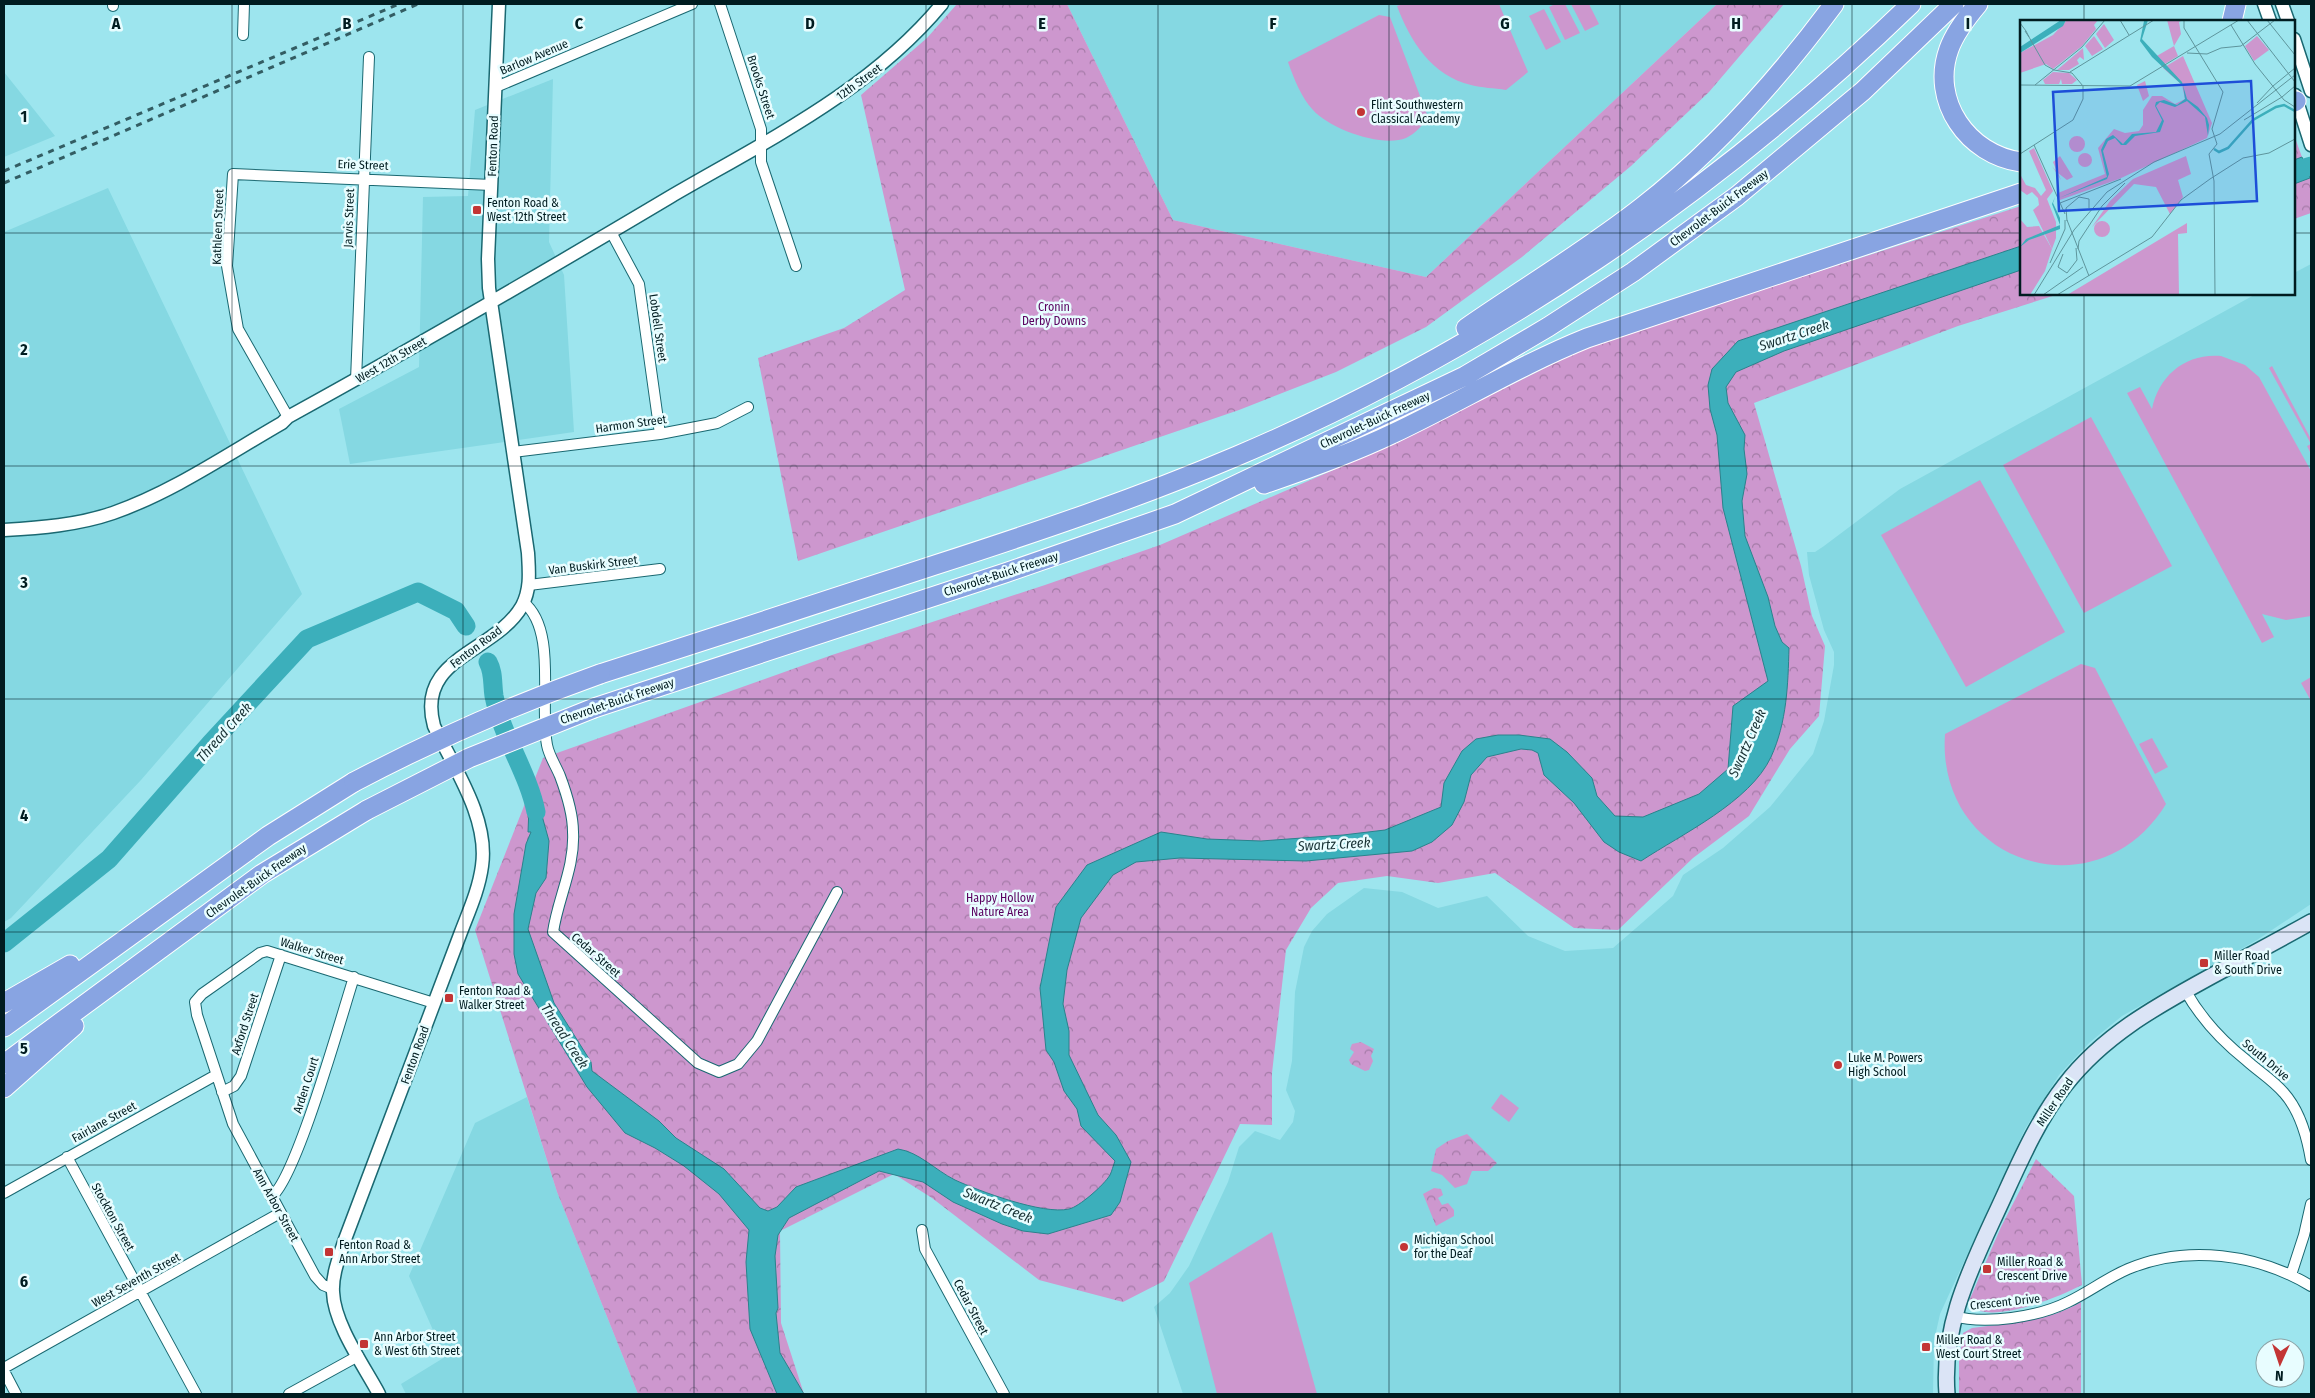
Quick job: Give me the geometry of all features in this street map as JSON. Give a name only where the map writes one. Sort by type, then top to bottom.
[{"type":"highway","points":[[1375,391],[1605,235],[1665,188],[1715,141],[1790,62],[1834,4]]},
{"type":"highway","name":"Chevrolet-Buick Freeway","points":[[4,1027],[147,921],[268,836],[354,782],[421,747],[476,722],[600,674],[1092,513],[1241,455],[1375,391],[1517,311],[1691,193],[1803,104],[1911,4]]},
{"type":"highway","name":"Chevrolet-Buick Freeway","points":[[4,1064],[262,874],[367,810],[462,761],[594,708],[1005,573],[1175,514],[1465,376],[1594,298],[1678,239],[1778,163],[1863,91],[1954,4]]},
{"type":"highway","points":[[1978,4],[1961,26],[1948,50],[1944,74],[1947,99],[1958,124],[1977,144],[2000,157],[2020,162]]},
{"type":"highway","points":[[2232,20],[2236,4]]},
{"type":"highway","points":[[1175,514],[1334,460],[1439,411],[1546,356],[1594,335],[2020,193]]},
{"type":"highway","points":[[4,1003],[147,921]]},
{"type":"highway","points":[[4,1088],[143,962]]},
{"type":"main road","name":"Miller Road","points":[[1947,1394],[1946,1354],[1954,1316],[1969,1272],[2033,1136],[2059,1093],[2076,1071],[2104,1042],[2139,1017],[2311,922]]},
{"type":"street","points":[[243,36],[244,4]]},
{"type":"street","name":"Fenton Road","points":[[333,1289],[344,1242],[478,884],[483,854],[474,810],[434,726],[431,712],[435,686],[443,673],[507,624],[523,602],[529,586],[528,553],[491,303],[488,259],[499,4]]},
{"type":"street","name":"Barlow Avenue","points":[[496,87],[692,4]]},
{"type":"street","name":"Brooks Street","points":[[720,4],[762,129],[761,162],[796,266]]},
{"type":"street","name":"12th Street","points":[[762,143],[825,106],[866,78],[904,45],[942,4]]},
{"type":"street","points":[[2264,4],[2270,20]]},
{"type":"street","points":[[2282,4],[2288,20]]},
{"type":"street","points":[[2295,46],[2310,143]]},
{"type":"street","name":"Jarvis Street","points":[[356,380],[369,57]]},
{"type":"street","name":"West 12th Street","points":[[4,530],[66,524],[120,510],[183,479],[282,423],[288,417],[491,303],[762,143]]},
{"type":"street","name":"Erie Street","points":[[232,174],[363,178],[492,185]]},
{"type":"street","name":"Kathleen Street","points":[[232,174],[228,266],[238,329],[288,417]]},
{"type":"street","name":"Lobdell Street","points":[[611,232],[639,284],[660,434]]},
{"type":"street","name":"Harmon Street","points":[[513,452],[660,434],[718,424],[748,407]]},
{"type":"street","name":"Van Buskirk Street","points":[[529,586],[660,569]]},
{"type":"street","name":"Cedar Street","points":[[523,602],[531,610],[540,628],[545,673],[546,744],[562,784],[574,831],[571,863],[553,932],[562,942],[589,963],[698,1063],[719,1072],[738,1064],[757,1041],[837,892]]},
{"type":"street","name":"Walker Street","points":[[195,1002],[202,994],[260,953],[268,951],[434,1003]]},
{"type":"street","name":"Axford Street","points":[[222,1092],[234,1086],[241,1076],[281,955]]},
{"type":"street","name":"Arden Court","points":[[271,1196],[284,1180],[300,1143],[354,977]]},
{"type":"street","name":"South Drive","points":[[2185,990],[2199,1012],[2219,1035],[2278,1086],[2288,1098],[2303,1126],[2311,1160]]},
{"type":"street","name":"Ann Arbor Street","points":[[195,1002],[196,1012],[216,1075],[237,1131],[315,1276],[323,1285],[333,1289]]},
{"type":"street","name":"Fairlane Street","points":[[4,1193],[216,1075]]},
{"type":"street","name":"Stockton Street","points":[[67,1157],[196,1394]]},
{"type":"street","points":[[2291,1274],[2304,1235],[2311,1204]]},
{"type":"street","name":"West Seventh Street","points":[[4,1369],[280,1213]]},
{"type":"street","name":"Cedar Street","points":[[922,1230],[925,1249],[1004,1394]]},
{"type":"street","name":"Crescent Drive","points":[[1954,1316],[1974,1320],[2043,1312],[2067,1303],[2128,1269],[2177,1256],[2205,1255],[2257,1262],[2291,1274],[2311,1286]]},
{"type":"street","points":[[333,1289],[338,1314],[358,1356],[380,1394]]},
{"type":"street","points":[[289,1394],[358,1356]]},
{"type":"street","points":[[4,1369],[16,1394]]},
{"type":"shaded area","name":"Flint Southwestern Classical Academy","points":[[1067,4],[1717,4],[1426,277],[1173,220]]},
{"type":"shaded area","points":[[4,72],[55,136],[4,157]]},
{"type":"shaded area","points":[[553,79],[549,242],[564,275],[574,432],[350,464],[339,409],[419,367],[423,197],[468,196],[475,110]]},
{"type":"shaded area","points":[[108,188],[302,594],[141,780],[11,918],[4,922],[4,232]]},
{"type":"shaded area","points":[[2311,264],[2311,904],[2257,940],[2122,1016],[2089,1043],[2059,1075],[2025,1129],[1940,1314],[1934,1341],[1933,1394],[1183,1394],[1154,1307],[1170,1293],[1189,1266],[1228,1182],[1239,1147],[1255,1131],[1280,1140],[1293,1122],[1295,1111],[1286,1090],[1292,1061],[1295,992],[1304,947],[1312,931],[1327,914],[1364,888],[1402,892],[1438,908],[1487,896],[1528,936],[1565,951],[1613,948],[1673,896],[1683,875],[1723,848],[1770,807],[1813,754],[1824,721],[1834,665],[1834,652],[1824,630],[1809,575],[1807,552],[1815,552],[1824,546],[1900,489],[2254,295],[2295,295],[2295,272]]},
{"type":"shaded area","points":[[527,1097],[557,1192],[638,1394],[406,1394],[401,1384],[445,1357],[409,1276],[475,1123]]},
{"type":"green space","name":"Cronin Derby Downs","points":[[957,4],[1067,4],[1173,220],[1426,277],[1717,4],[1784,4],[1709,92],[1631,166],[1522,257],[1426,327],[1336,372],[1239,410],[798,561],[758,358],[844,328],[905,290],[861,95],[927,38]]},
{"type":"green space","points":[[1403,4],[1499,4],[1528,72],[1506,90],[1471,85],[1445,74],[1424,55],[1416,44],[1397,6]]},
{"type":"green space","points":[[1555,4],[1565,4],[1580,33],[1565,40],[1549,7]]},
{"type":"green space","points":[[1571,4],[1589,4],[1599,24],[1585,31]]},
{"type":"green space","points":[[1544,9],[1561,42],[1546,50],[1529,16]]},
{"type":"green space","points":[[1379,15],[1390,17],[1428,117],[1413,134],[1396,140],[1384,141],[1357,135],[1331,124],[1321,117],[1301,94],[1288,62]]},
{"type":"green space","points":[[2295,138],[2311,182],[2311,213],[2295,219]]},
{"type":"green space","name":"Happy Hollow Nature Area","points":[[2020,206],[2020,295],[2056,295],[1958,326],[1754,403],[1801,566],[1812,616],[1825,646],[1819,716],[1790,749],[1749,816],[1693,858],[1618,930],[1574,928],[1495,873],[1438,883],[1387,876],[1338,883],[1311,908],[1286,950],[1272,1073],[1272,1125],[1240,1124],[1164,1281],[1123,1302],[1039,1280],[932,1198],[894,1174],[780,1231],[781,1323],[804,1394],[638,1394],[557,1192],[475,930],[543,758],[832,655],[1160,545],[1391,445],[1591,345]]},
{"type":"green space","points":[[2221,356],[2245,365],[2259,377],[2311,471],[2311,616],[2286,620],[2262,614],[2274,637],[2262,643],[2127,393],[2140,387],[2152,409],[2161,386],[2176,369],[2196,358]]},
{"type":"green space","points":[[2272,366],[2311,439],[2311,444],[2269,368]]},
{"type":"green space","points":[[2091,417],[2172,566],[2084,613],[2003,465]]},
{"type":"green space","points":[[2311,444],[2311,454],[2307,446]]},
{"type":"green space","points":[[1980,480],[2065,632],[1966,687],[1881,535]]},
{"type":"green space","points":[[2081,664],[2095,668],[2166,804],[2137,838],[2102,858],[2064,865],[2027,860],[1993,843],[1966,816],[1949,779],[1945,734]]},
{"type":"green space","points":[[2311,677],[2311,701],[2301,683]]},
{"type":"green space","points":[[2152,738],[2168,767],[2155,774],[2139,744]]},
{"type":"green space","points":[[1361,1042],[1374,1049],[1371,1056],[1373,1061],[1369,1070],[1365,1071],[1351,1064],[1349,1060],[1354,1052],[1350,1049],[1352,1044]]},
{"type":"green space","points":[[1501,1094],[1519,1108],[1509,1122],[1491,1108]]},
{"type":"green space","points":[[1467,1134],[1497,1163],[1488,1171],[1472,1171],[1467,1184],[1455,1188],[1442,1175],[1431,1171],[1436,1149],[1448,1141]]},
{"type":"green space","points":[[2036,1159],[2074,1196],[2082,1285],[2060,1295],[2018,1309],[2004,1312],[1980,1311],[1970,1305],[1969,1301],[2001,1227]]},
{"type":"green space","points":[[1434,1188],[1441,1189],[1443,1195],[1438,1198],[1442,1205],[1448,1203],[1454,1210],[1454,1216],[1436,1226],[1423,1194]]},
{"type":"green space","points":[[1272,1232],[1317,1394],[1217,1394],[1189,1283]]},
{"type":"green space","points":[[2081,1302],[2081,1394],[1959,1394],[1959,1361],[1963,1333],[1972,1328],[2042,1318],[2068,1309]]},
{"type":"water","points":[[2302,157],[2310,178],[2295,184],[2295,160]]},
{"type":"water","points":[[2020,246],[2020,270],[1784,351],[1736,372],[1726,387],[1728,403],[1745,435],[1744,449],[1747,474],[1742,501],[1745,536],[1768,597],[1775,626],[1782,642],[1789,648],[1787,689],[1783,717],[1776,744],[1771,757],[1761,773],[1748,788],[1714,816],[1641,861],[1619,852],[1604,842],[1574,803],[1544,775],[1538,753],[1532,750],[1521,749],[1487,757],[1471,775],[1464,802],[1452,825],[1432,842],[1412,851],[1306,861],[1180,858],[1136,862],[1113,875],[1081,918],[1067,970],[1063,1004],[1069,1031],[1069,1055],[1098,1115],[1116,1135],[1131,1162],[1120,1202],[1111,1215],[1048,1234],[1023,1231],[1002,1224],[953,1202],[923,1182],[879,1171],[789,1218],[778,1235],[775,1256],[778,1308],[776,1313],[780,1353],[804,1394],[777,1394],[750,1329],[746,1262],[749,1230],[719,1194],[684,1166],[655,1148],[625,1133],[587,1087],[518,974],[514,954],[514,914],[526,844],[531,832],[528,832],[529,807],[526,801],[533,783],[549,841],[546,878],[536,893],[528,929],[554,1003],[591,1062],[592,1071],[659,1121],[676,1138],[724,1169],[760,1208],[768,1211],[777,1207],[796,1187],[898,1149],[920,1157],[955,1180],[995,1196],[1044,1209],[1069,1209],[1085,1200],[1102,1184],[1110,1175],[1115,1161],[1081,1126],[1077,1109],[1064,1091],[1054,1062],[1046,1050],[1040,988],[1056,907],[1087,865],[1161,832],[1207,839],[1261,841],[1385,830],[1441,807],[1444,783],[1462,751],[1476,739],[1498,735],[1519,735],[1550,739],[1567,752],[1592,778],[1597,796],[1615,816],[1643,817],[1699,794],[1728,769],[1733,706],[1768,681],[1723,508],[1717,435],[1710,409],[1708,385],[1712,369],[1738,341]]},
{"type":"waterway","name":"Swartz Creek","points":[[2295,171],[2311,166]]},
{"type":"waterway","name":"Thread Creek","points":[[4,943],[109,859],[210,744],[307,639],[418,592],[456,611],[466,626]]},
{"type":"waterway","name":"Thread Creek","points":[[488,662],[492,674],[494,696],[498,711],[527,783],[536,812]]},
{"type":"railway","points":[[4,171],[399,4]]},
{"type":"railway","points":[[4,183],[418,4]]},
{"type":"place","name":"Flint Southwestern Classical Academy","points":[[1361,112]]},
{"type":"place","name":"Fenton Road & West 12th Street","points":[[477,210]]},
{"type":"place","name":"Miller Road & South Drive","points":[[2204,963]]},
{"type":"place","name":"Fenton Road & Walker Street","points":[[449,998]]},
{"type":"place","name":"Luke M. Powers High School","points":[[1838,1065]]},
{"type":"place","name":"Michigan School for the Deaf","points":[[1404,1247]]},
{"type":"place","name":"Fenton Road & Ann Arbor Street","points":[[329,1252]]},
{"type":"place","name":"Miller Road & Crescent Drive","points":[[1987,1269]]},
{"type":"place","name":"Ann Arbor Street & West 6th Street","points":[[364,1344]]},
{"type":"place","name":"Miller Road & West Court Street","points":[[1926,1347]]}]
